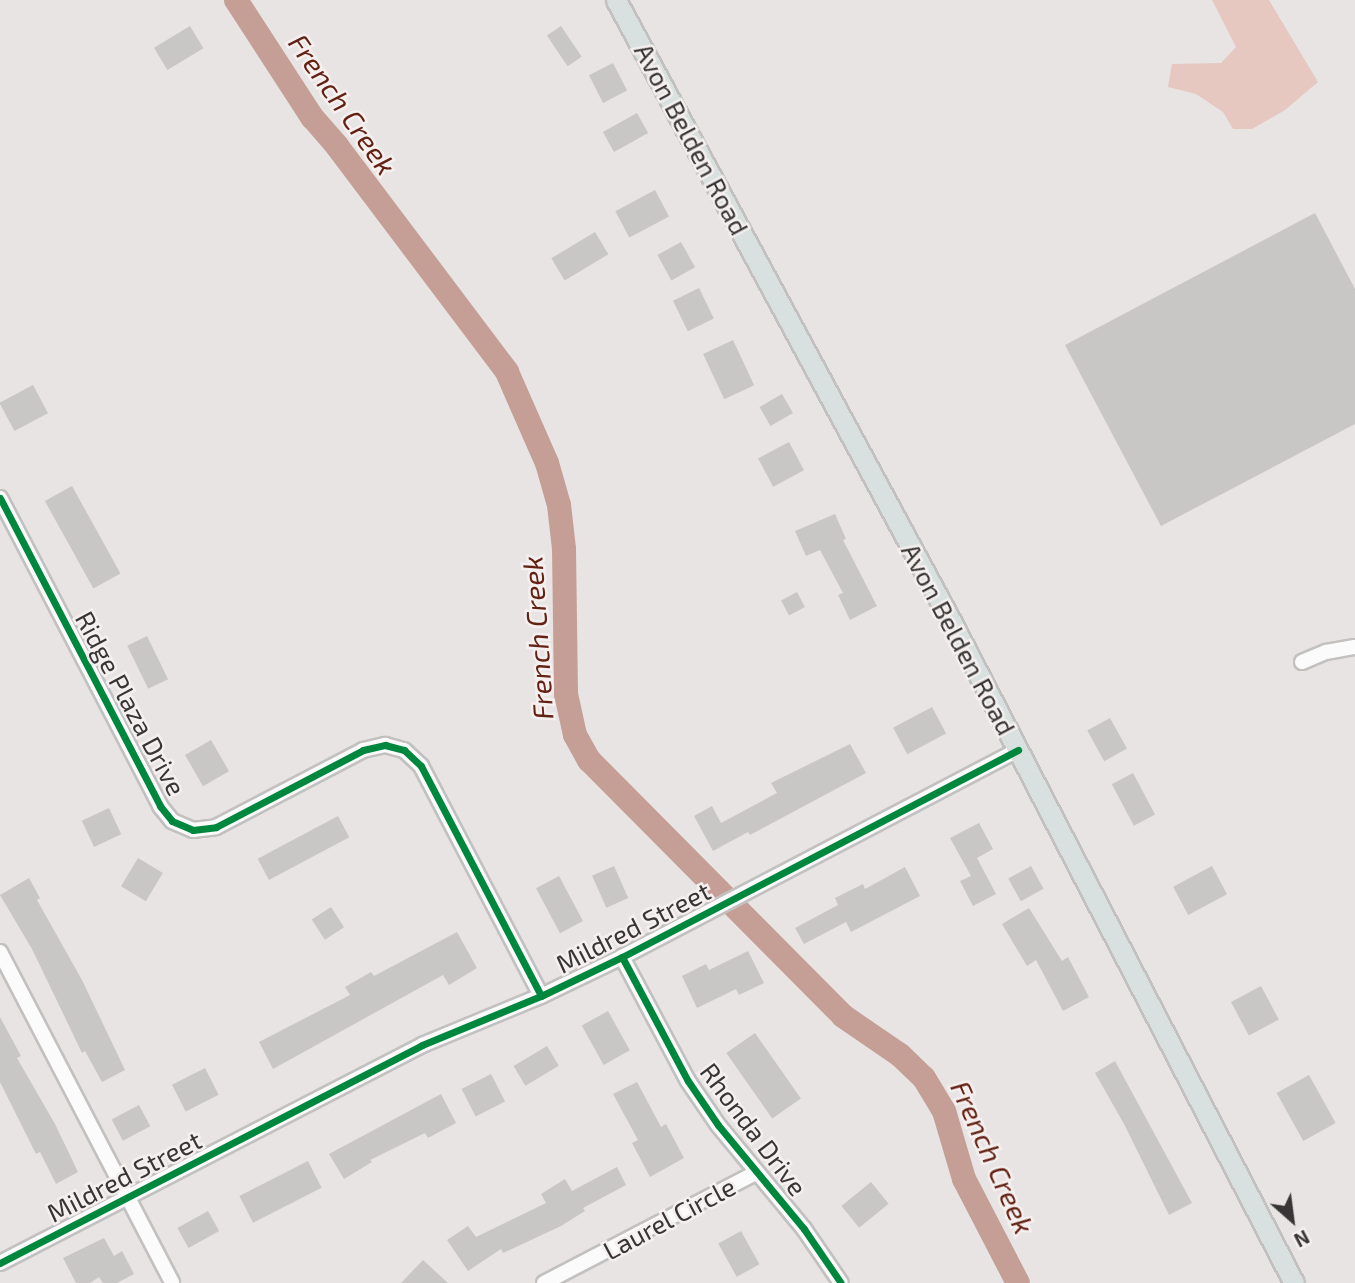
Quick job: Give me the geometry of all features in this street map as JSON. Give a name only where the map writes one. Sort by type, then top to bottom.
[{"type":"main road","name":"Avon Belden Road","points":[[616,0],[1018,750],[1294,1283]]},
{"type":"street","name":"Ridge Plaza Drive","points":[[0,498],[160,806],[172,821],[193,830],[216,827],[363,750],[386,745],[404,750],[421,766],[541,996]]},
{"type":"street","points":[[1302,662],[1326,652],[1355,647]]},
{"type":"street","name":"Mildred Street","points":[[0,1263],[422,1045],[541,996],[622,957],[1018,750]]},
{"type":"street","points":[[0,952],[172,1283]]},
{"type":"street","name":"Rhonda Drive","points":[[622,957],[688,1081],[718,1125],[804,1229],[841,1283]]},
{"type":"street","name":"Laurel Circle","points":[[544,1283],[757,1172]]},
{"type":"shaded area","points":[[1212,0],[1269,0],[1318,82],[1285,110],[1252,129],[1233,129],[1223,112],[1196,94],[1168,87],[1172,64],[1221,63],[1236,47]]},
{"type":"building","points":[[190,26],[203,48],[167,70],[154,48]]},
{"type":"building","points":[[561,26],[582,57],[568,66],[547,36]]},
{"type":"building","points":[[613,63],[627,91],[603,103],[589,75]]},
{"type":"building","points":[[637,113],[648,133],[614,152],[603,132]]},
{"type":"building","points":[[655,190],[669,216],[629,238],[615,211]]},
{"type":"building","points":[[1315,213],[1355,289],[1355,424],[1161,526],[1065,345]]},
{"type":"building","points":[[595,232],[608,254],[565,281],[551,258]]},
{"type":"building","points":[[681,242],[695,267],[671,280],[657,255]]},
{"type":"building","points":[[699,288],[714,319],[688,331],[673,301]]},
{"type":"building","points":[[733,340],[754,385],[724,399],[703,354]]},
{"type":"building","points":[[33,385],[48,413],[14,431],[0,403]]},
{"type":"building","points":[[782,394],[793,413],[770,426],[759,407]]},
{"type":"building","points":[[789,442],[804,470],[773,487],[758,458]]},
{"type":"building","points":[[72,486],[120,573],[93,588],[45,501]]},
{"type":"building","points":[[835,514],[846,539],[843,540],[877,606],[850,620],[838,595],[843,593],[820,550],[806,556],[795,531]]},
{"type":"building","points":[[797,592],[805,607],[789,615],[781,600]]},
{"type":"building","points":[[147,636],[168,679],[148,689],[127,646]]},
{"type":"building","points":[[932,707],[946,733],[907,754],[893,728]]},
{"type":"building","points":[[1110,718],[1127,749],[1104,761],[1087,731]]},
{"type":"building","points":[[211,740],[229,771],[203,786],[185,755]]},
{"type":"building","points":[[850,744],[866,773],[750,835],[748,832],[713,851],[694,816],[712,806],[721,823],[777,793],[771,783]]},
{"type":"building","points":[[1133,773],[1155,814],[1134,826],[1112,784]]},
{"type":"building","points":[[109,808],[121,834],[94,847],[82,821]]},
{"type":"building","points":[[338,816],[349,837],[269,880],[258,859]]},
{"type":"building","points":[[979,823],[993,849],[977,858],[996,894],[973,906],[960,881],[971,876],[950,838]]},
{"type":"building","points":[[138,858],[163,873],[146,901],[121,886]]},
{"type":"building","points":[[614,866],[628,898],[606,908],[592,876]]},
{"type":"building","points":[[1031,866],[1044,889],[1021,901],[1008,879]]},
{"type":"building","points":[[1212,866],[1227,894],[1188,915],[1173,887]]},
{"type":"building","points":[[905,867],[920,896],[851,932],[846,922],[804,944],[795,928],[838,905],[835,898],[863,884],[865,889]]},
{"type":"building","points":[[559,876],[583,921],[560,933],[536,888]]},
{"type":"building","points":[[29,878],[40,898],[37,900],[82,980],[125,1070],[102,1082],[85,1051],[82,1053],[32,949],[0,895]]},
{"type":"building","points":[[331,907],[344,927],[325,940],[312,920]]},
{"type":"building","points":[[1029,908],[1062,961],[1068,957],[1089,997],[1063,1011],[1036,960],[1027,966],[1002,924]]},
{"type":"building","points":[[457,932],[477,968],[449,985],[443,975],[273,1069],[259,1042],[350,995],[345,987],[371,972],[374,976]]},
{"type":"building","points":[[748,951],[764,983],[739,995],[736,989],[697,1008],[682,976],[706,964],[709,970]]},
{"type":"building","points":[[1261,986],[1279,1020],[1249,1036],[1231,1002]]},
{"type":"building","points":[[608,1011],[630,1050],[604,1065],[582,1026]]},
{"type":"building","points":[[0,1017],[21,1056],[17,1058],[55,1124],[78,1172],[56,1184],[40,1152],[36,1154],[0,1082]]},
{"type":"building","points":[[755,1033],[801,1099],[772,1119],[726,1053]]},
{"type":"building","points":[[547,1046],[559,1066],[525,1086],[514,1066]]},
{"type":"building","points":[[1115,1061],[1192,1203],[1169,1215],[1124,1124],[1095,1073]]},
{"type":"building","points":[[205,1068],[219,1095],[186,1112],[172,1085]]},
{"type":"building","points":[[491,1074],[505,1102],[476,1117],[462,1089]]},
{"type":"building","points":[[1309,1075],[1336,1123],[1303,1141],[1277,1093]]},
{"type":"building","points":[[637,1082],[661,1127],[666,1124],[684,1158],[650,1177],[632,1143],[638,1140],[613,1094]]},
{"type":"building","points":[[441,1094],[456,1123],[428,1138],[425,1133],[370,1160],[372,1162],[344,1179],[329,1154]]},
{"type":"building","points":[[139,1105],[150,1126],[123,1141],[112,1120]]},
{"type":"building","points":[[308,1161],[322,1188],[253,1223],[239,1196]]},
{"type":"building","points":[[617,1167],[626,1185],[583,1208],[585,1211],[561,1226],[503,1253],[501,1249],[468,1271],[447,1240],[468,1226],[476,1237],[546,1203],[541,1194],[565,1179],[572,1191]]},
{"type":"building","points":[[871,1182],[889,1204],[859,1228],[841,1206]]},
{"type":"building","points":[[208,1211],[219,1231],[189,1248],[177,1228]]},
{"type":"building","points":[[741,1231],[759,1264],[737,1277],[718,1244]]},
{"type":"building","points":[[104,1238],[114,1256],[122,1251],[134,1274],[117,1283],[103,1283],[99,1277],[90,1283],[76,1283],[63,1258]]},
{"type":"building","points":[[423,1260],[448,1283],[401,1283]]},
{"type":"waterway","name":"French Creek","points":[[236,0],[312,117],[337,146],[507,372],[547,463],[559,505],[564,549],[566,694],[575,735],[589,760],[843,1016],[900,1055],[924,1078],[944,1111],[964,1179],[1018,1283]]},
{"type":"cycle path","points":[[0,498],[160,806],[172,821],[193,830],[216,827],[363,750],[385,745],[404,750],[421,766],[541,996]]},
{"type":"cycle path","points":[[0,1263],[422,1045],[541,996],[622,957],[1018,750]]},
{"type":"cycle path","points":[[622,957],[688,1081],[718,1125],[804,1229],[841,1283]]}]
